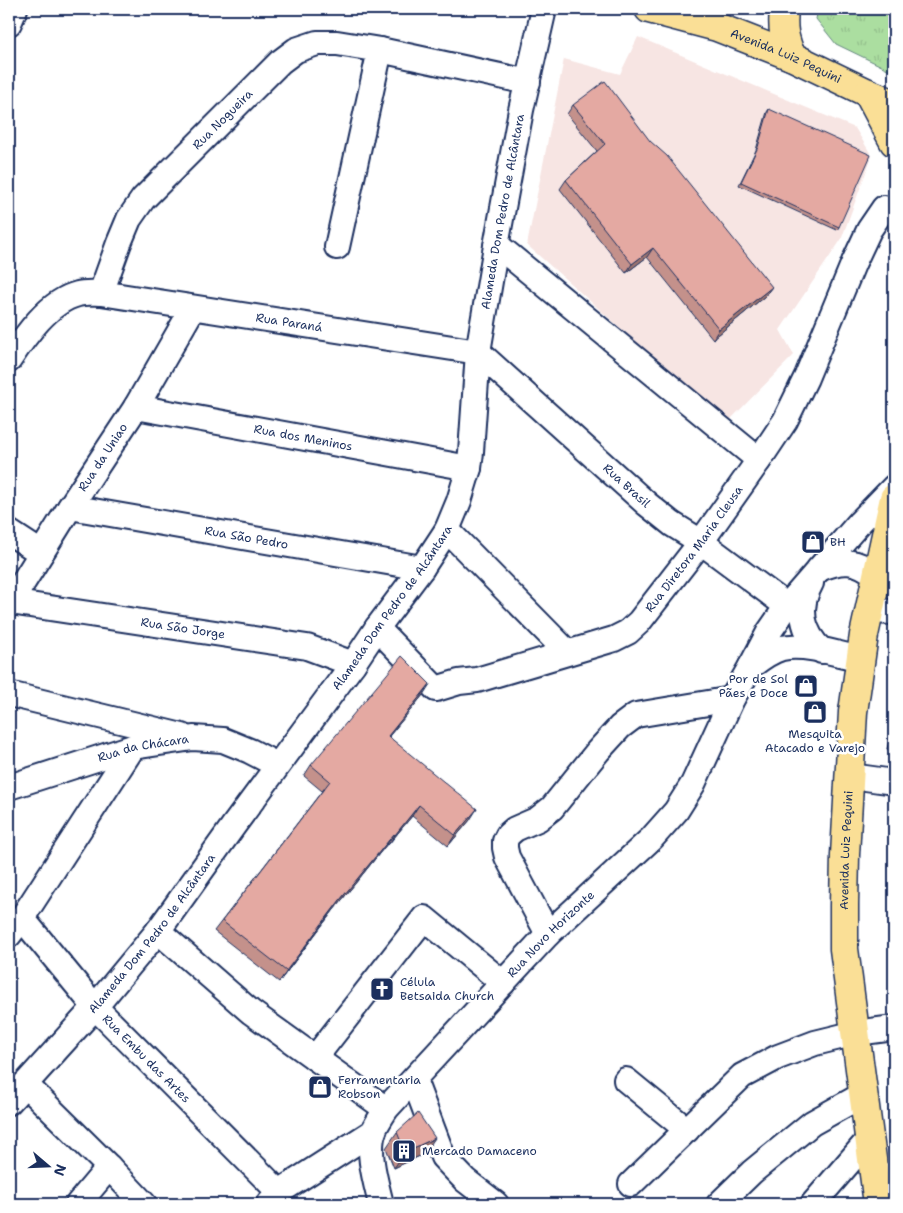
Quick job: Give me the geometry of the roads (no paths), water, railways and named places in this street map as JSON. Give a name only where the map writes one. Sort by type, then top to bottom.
[{"type":"main road","name":"Avenida Luiz Pequini","points":[[649,9],[717,27],[791,56],[868,94],[894,104]]},
{"type":"main road","points":[[784,9],[783,34],[791,56]]},
{"type":"main road","points":[[868,94],[894,142]]},
{"type":"main road","name":"Avenida Luiz Pequini","points":[[878,1204],[884,1176],[870,1138],[844,949],[843,929],[845,855],[854,712],[860,659],[882,611],[876,576],[894,500]]},
{"type":"street","points":[[9,23],[15,9]]},
{"type":"street","name":"Alameda Dom Pedro de Alcântara","points":[[9,1102],[95,1007],[158,931],[277,765],[353,664],[447,530],[459,501],[469,468],[478,352],[496,246],[544,9]]},
{"type":"street","name":"Rua Nogueira","points":[[101,293],[118,243],[129,219],[143,199],[280,62],[296,50],[317,43],[337,43],[380,50],[528,82]]},
{"type":"street","points":[[337,247],[380,50]]},
{"type":"street","name":"Rua Diretora Maria Cleusa","points":[[377,628],[436,689],[459,682],[477,680],[614,639],[628,632],[639,622],[701,542],[760,460],[785,421],[806,378],[868,230],[884,208]]},
{"type":"street","points":[[496,246],[760,460]]},
{"type":"street","points":[[9,360],[18,345],[49,309],[64,298],[80,293],[101,293]]},
{"type":"street","name":"Rua Paraná","points":[[101,293],[478,352]]},
{"type":"street","name":"Rua da Uniao","points":[[10,604],[70,507],[136,407],[193,308]]},
{"type":"street","name":"Rua Brasil","points":[[478,352],[647,504],[787,606]]},
{"type":"street","name":"Rua dos Meninos","points":[[136,407],[469,468]]},
{"type":"street","name":"Rua Novo Horizonte","points":[[381,1204],[371,1146],[374,1131],[386,1110],[548,934],[652,838],[676,811],[693,784],[732,699],[769,632],[787,606],[860,522],[894,500]]},
{"type":"street","name":"Rua São Pedro","points":[[70,507],[422,568]]},
{"type":"street","points":[[447,530],[567,652]]},
{"type":"street","points":[[9,532],[41,553]]},
{"type":"street","points":[[822,651],[815,645],[806,630],[803,613],[809,587],[819,569],[831,564],[845,562],[864,567],[876,576]]},
{"type":"street","name":"Rua São Jorge","points":[[10,604],[307,647],[353,664]]},
{"type":"street","name":"Rua Novo Horizonte","points":[[751,666],[782,648],[798,647],[860,659]]},
{"type":"street","points":[[9,694],[193,738]]},
{"type":"street","points":[[548,934],[507,857],[505,841],[508,835],[515,829],[538,819],[552,808],[620,727],[636,715],[732,699]]},
{"type":"street","name":"Rua da Chácara","points":[[9,787],[133,747],[193,738],[223,740],[277,765]]},
{"type":"street","points":[[15,927],[133,747]]},
{"type":"street","points":[[850,776],[894,782]]},
{"type":"street","points":[[315,1058],[424,918],[503,983]]},
{"type":"street","name":"Rua Embu das Artes","points":[[15,927],[95,1007],[274,1198]]},
{"type":"street","points":[[158,931],[251,1012],[386,1110]]},
{"type":"street","points":[[631,1184],[742,1076],[778,1057],[815,1043],[856,1033],[894,1028]]},
{"type":"street","points":[[414,1080],[443,1157],[465,1180],[496,1204]]},
{"type":"street","points":[[626,1080],[686,1130]]},
{"type":"street","points":[[25,1084],[144,1204]]},
{"type":"street","points":[[719,1204],[752,1172],[812,1123],[864,1094]]},
{"type":"street","points":[[274,1198],[374,1131]]},
{"type":"street","points":[[813,1204],[870,1138]]},
{"type":"street","points":[[85,1201],[109,1167]]},
{"type":"place","name":"BH","points":[[813,542]]},
{"type":"place","name":"Por de Sol Pães e Doce","points":[[806,686]]},
{"type":"place","name":"Mesquita Atacado e Varejo","points":[[815,712]]},
{"type":"place","name":"Célula Betsaida Church","points":[[382,989]]},
{"type":"place","name":"Ferramentaria Robson","points":[[320,1087]]},
{"type":"place","name":"Mercado Damaceno","points":[[404,1151]]}]
